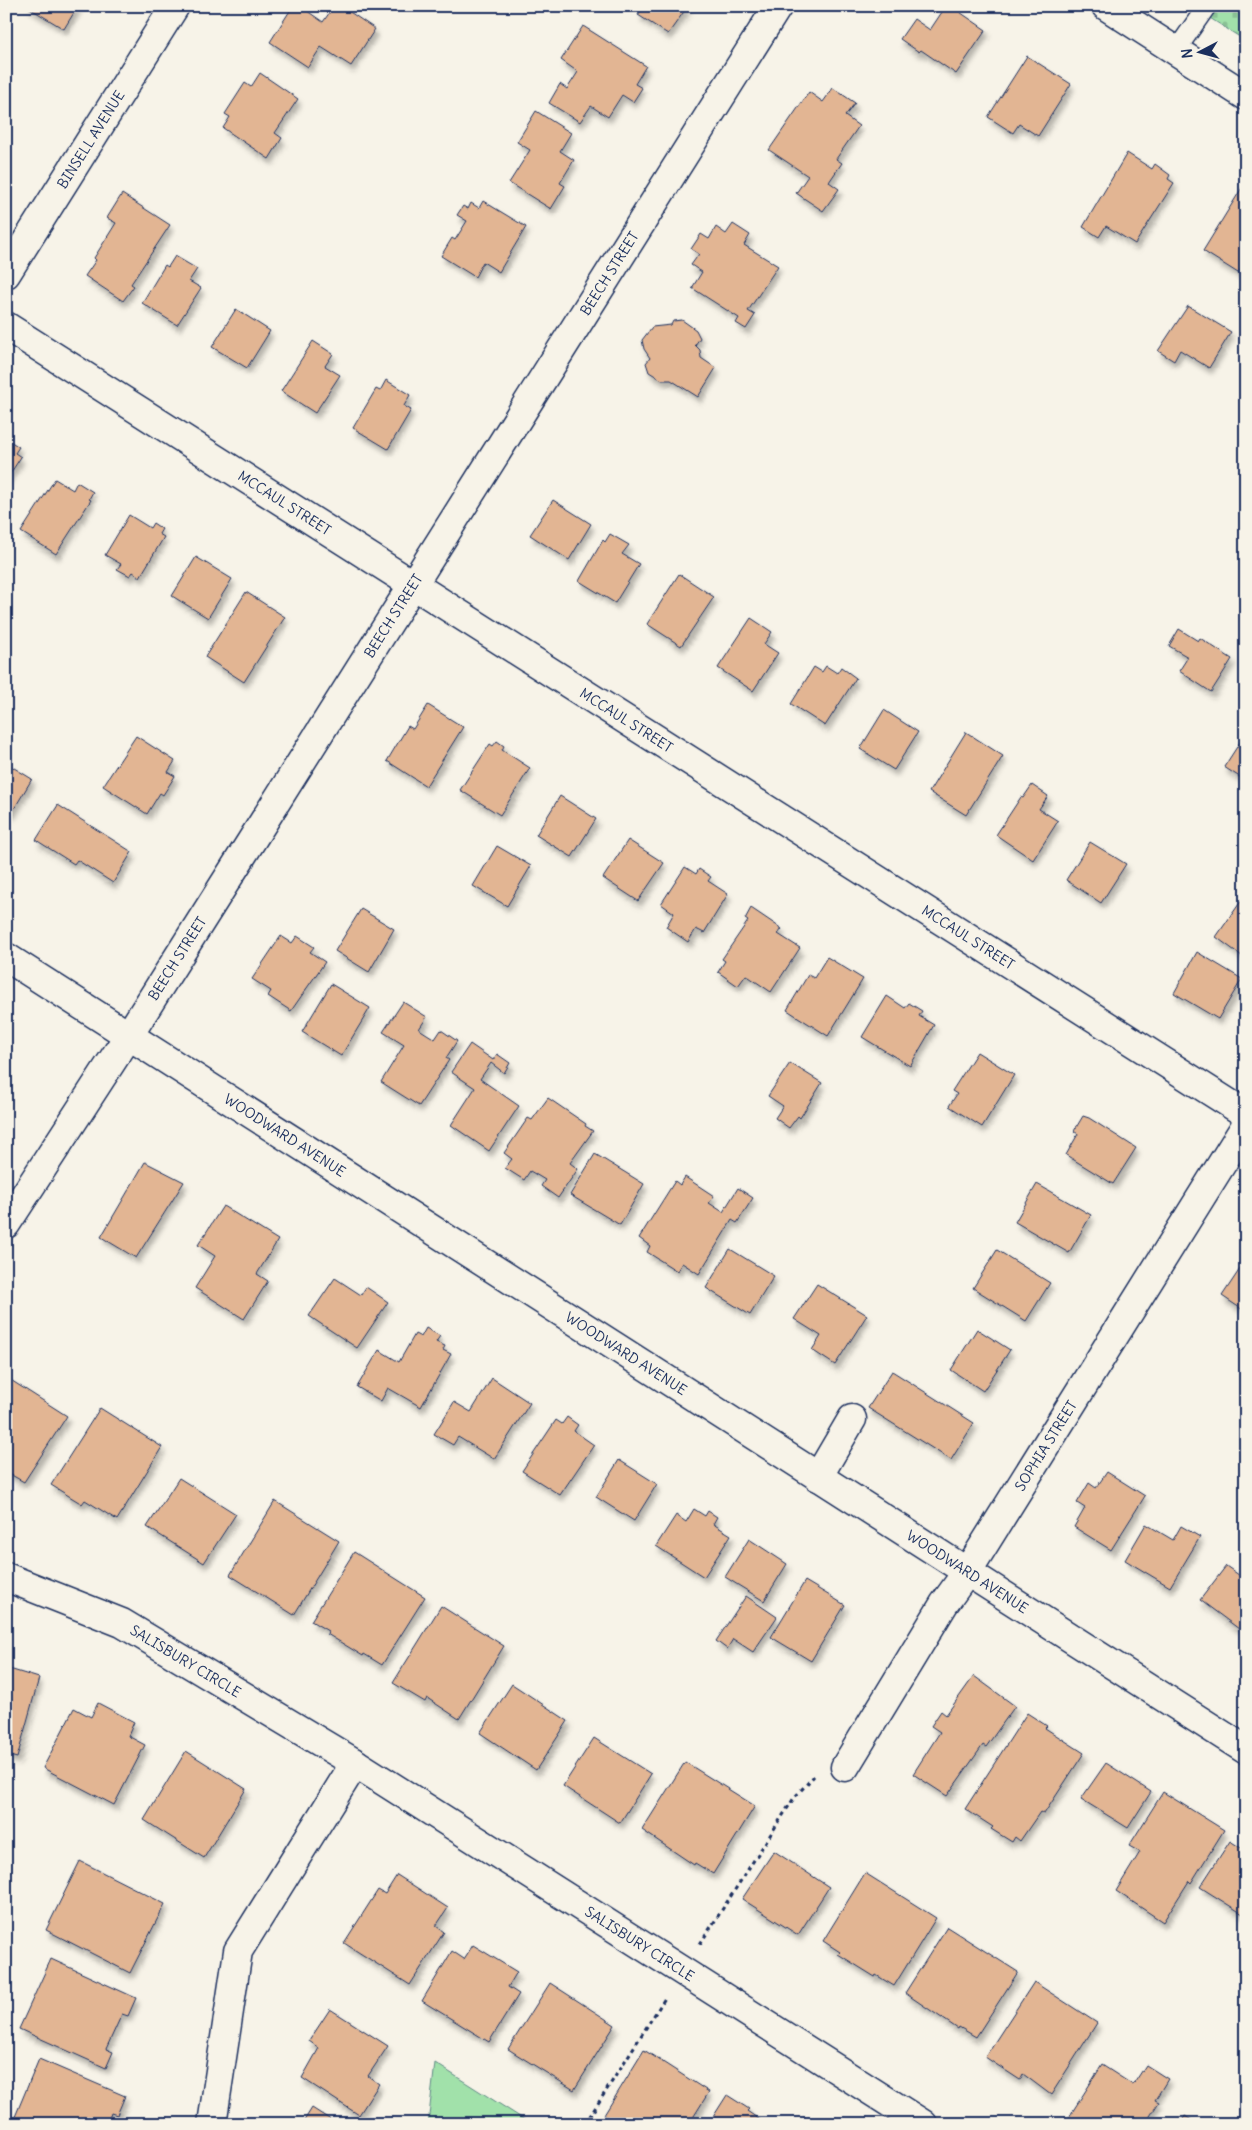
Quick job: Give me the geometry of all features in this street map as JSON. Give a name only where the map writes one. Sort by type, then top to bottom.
[{"type":"street","name":"BINSELL AVENUE","points":[[6,274],[175,6]]},
{"type":"street","name":"BEECH STREET","points":[[6,1224],[129,1035],[411,585],[778,6]]},
{"type":"street","points":[[1106,6],[1246,96]]},
{"type":"street","name":"MCCAUL STREET","points":[[6,326],[1246,1114]]},
{"type":"street","name":"WOODWARD AVENUE","points":[[6,957],[1246,1750]]},
{"type":"street","name":"SOPHIA STREET","points":[[845,1767],[944,1604],[967,1572],[1246,1125]]},
{"type":"street","points":[[818,1476],[852,1419]]},
{"type":"street","name":"SALISBURY CIRCLE","points":[[6,1577],[122,1623],[356,1763],[923,2124]]},
{"type":"street","points":[[212,2124],[238,1952],[356,1763]]},
{"type":"lane","points":[[1175,52],[1207,6]]},
{"type":"path","points":[[585,2124],[794,1798],[819,1771],[845,1767]]},
{"type":"green space","points":[[1191,6],[1246,6],[1246,41]]},
{"type":"green space","points":[[435,2063],[531,2124],[428,2124]]},
{"type":"building","points":[[26,6],[78,6],[64,29]]},
{"type":"building","points":[[293,6],[300,6],[323,22],[334,6],[341,6],[375,29],[351,66],[321,47],[308,67],[270,42]]},
{"type":"building","points":[[637,6],[688,6],[668,34],[638,15],[642,9]]},
{"type":"building","points":[[946,6],[951,6],[986,30],[956,74],[921,50],[919,52],[900,39],[914,19],[930,30]]},
{"type":"building","points":[[583,26],[646,66],[635,84],[642,88],[633,102],[622,95],[608,117],[591,106],[580,122],[549,103],[560,84],[567,89],[578,72],[561,60]]},
{"type":"building","points":[[1027,56],[1071,84],[1038,136],[1019,124],[1013,133],[988,117]]},
{"type":"building","points":[[260,73],[298,99],[275,133],[282,138],[269,159],[223,128],[230,117],[225,114],[245,83],[251,87]]},
{"type":"building","points":[[833,88],[855,103],[845,116],[859,126],[836,159],[842,163],[829,182],[839,189],[823,211],[796,193],[808,176],[769,150],[809,92],[823,102]]},
{"type":"building","points":[[536,111],[571,133],[560,151],[574,160],[560,183],[565,186],[551,209],[509,183],[530,150],[517,142]]},
{"type":"building","points":[[1127,153],[1152,169],[1155,164],[1170,175],[1168,179],[1174,183],[1135,244],[1106,226],[1099,237],[1083,227]]},
{"type":"building","points":[[1243,186],[1246,188],[1246,260],[1238,273],[1203,251]]},
{"type":"building","points":[[122,194],[170,225],[131,284],[134,286],[123,301],[85,276],[116,223],[107,218]]},
{"type":"building","points":[[483,201],[526,227],[499,272],[483,262],[475,277],[441,256],[452,238],[455,240],[467,221],[457,215],[463,206],[468,209],[471,203],[479,208]]},
{"type":"building","points":[[733,224],[750,235],[744,245],[778,266],[748,311],[755,315],[746,329],[736,323],[739,318],[692,288],[702,272],[691,265],[699,254],[691,249],[701,234],[709,239],[716,227],[726,234]]},
{"type":"building","points":[[175,256],[197,269],[189,281],[201,288],[177,325],[142,303],[165,265],[168,267]]},
{"type":"building","points":[[1188,306],[1231,332],[1209,368],[1180,350],[1174,361],[1158,351]]},
{"type":"building","points":[[236,309],[270,331],[247,368],[212,347]]},
{"type":"building","points":[[682,320],[696,330],[700,338],[695,345],[700,350],[701,358],[716,368],[698,397],[671,380],[662,380],[649,372],[646,363],[650,358],[644,349],[642,340],[652,327],[671,325],[673,321]]},
{"type":"building","points":[[313,341],[333,354],[325,366],[340,375],[315,413],[281,391]]},
{"type":"building","points":[[386,380],[410,395],[404,406],[411,410],[388,449],[353,428],[376,389],[380,391]]},
{"type":"building","points":[[10,441],[19,447],[15,453],[21,457],[6,480],[6,446]]},
{"type":"building","points":[[55,479],[73,490],[77,482],[93,492],[89,499],[91,500],[56,554],[21,532]]},
{"type":"building","points":[[553,500],[591,524],[569,560],[530,535]]},
{"type":"building","points":[[129,515],[150,528],[153,523],[162,529],[159,534],[164,537],[140,577],[133,572],[130,576],[117,569],[121,564],[105,555]]},
{"type":"building","points":[[610,534],[629,545],[622,554],[639,564],[615,603],[579,581],[603,540],[605,542]]},
{"type":"building","points":[[196,557],[232,579],[208,618],[172,596]]},
{"type":"building","points":[[679,574],[714,597],[681,646],[647,624]]},
{"type":"building","points":[[246,592],[285,617],[244,682],[205,657]]},
{"type":"building","points":[[751,618],[772,632],[764,644],[778,653],[753,691],[718,668]]},
{"type":"building","points":[[1179,629],[1198,641],[1200,638],[1232,659],[1211,692],[1179,671],[1188,657],[1169,646]]},
{"type":"building","points":[[826,666],[837,673],[841,667],[856,678],[825,726],[791,704],[814,667],[822,672]]},
{"type":"building","points":[[428,705],[463,727],[426,786],[387,761],[408,726],[413,729]]},
{"type":"building","points":[[884,710],[918,732],[894,770],[860,749]]},
{"type":"building","points":[[966,732],[1003,756],[966,815],[929,792]]},
{"type":"building","points":[[1246,733],[1246,781],[1224,767]]},
{"type":"building","points":[[136,736],[175,761],[168,772],[175,776],[163,795],[160,793],[147,814],[103,786]]},
{"type":"building","points":[[497,741],[504,746],[502,750],[530,768],[500,815],[460,790],[490,744],[493,746]]},
{"type":"building","points":[[6,763],[32,779],[11,814],[6,811]]},
{"type":"building","points":[[1032,785],[1048,796],[1039,809],[1058,821],[1033,860],[996,835],[1021,797],[1023,798]]},
{"type":"building","points":[[560,796],[596,819],[572,857],[536,835]]},
{"type":"building","points":[[58,805],[132,852],[113,883],[77,860],[74,864],[36,840]]},
{"type":"building","points":[[628,840],[664,863],[638,901],[603,878]]},
{"type":"building","points":[[1090,842],[1126,864],[1101,903],[1066,880]]},
{"type":"building","points":[[497,846],[531,866],[507,906],[473,886]]},
{"type":"building","points":[[685,867],[696,874],[699,869],[711,877],[708,881],[728,894],[704,933],[696,929],[688,942],[666,927],[674,913],[661,904]]},
{"type":"building","points":[[1246,894],[1246,959],[1216,937]]},
{"type":"building","points":[[751,908],[782,929],[778,934],[800,948],[771,992],[746,975],[738,986],[718,972],[725,961],[722,959],[748,921],[745,919]]},
{"type":"building","points":[[361,909],[394,929],[369,972],[335,951]]},
{"type":"building","points":[[281,936],[292,943],[297,936],[314,947],[310,952],[325,962],[291,1011],[268,996],[271,991],[252,979]]},
{"type":"building","points":[[1197,952],[1242,979],[1218,1019],[1174,993]]},
{"type":"building","points":[[827,957],[863,979],[828,1036],[787,1010],[808,975],[814,978]]},
{"type":"building","points":[[331,984],[370,1008],[341,1056],[302,1032]]},
{"type":"building","points":[[887,996],[905,1008],[909,1003],[922,1011],[919,1016],[934,1025],[910,1066],[862,1037]]},
{"type":"building","points":[[403,1002],[427,1017],[419,1029],[435,1039],[441,1030],[457,1041],[446,1058],[449,1060],[419,1106],[381,1082],[404,1045],[383,1032]]},
{"type":"building","points":[[470,1044],[493,1060],[497,1054],[510,1063],[504,1073],[491,1063],[480,1079],[519,1106],[489,1151],[451,1125],[475,1088],[451,1072]]},
{"type":"building","points":[[977,1052],[1014,1075],[982,1127],[949,1106],[957,1094],[952,1091]]},
{"type":"building","points":[[790,1063],[822,1083],[800,1118],[798,1116],[789,1128],[775,1118],[783,1106],[768,1096]]},
{"type":"building","points":[[548,1098],[586,1124],[585,1126],[593,1131],[570,1163],[578,1169],[558,1198],[541,1186],[545,1180],[530,1171],[524,1180],[505,1168],[512,1159],[504,1153],[528,1118],[532,1120]]},
{"type":"building","points":[[1083,1116],[1136,1148],[1113,1184],[1066,1155],[1078,1134],[1074,1131]]},
{"type":"building","points":[[595,1154],[644,1184],[620,1225],[570,1195]]},
{"type":"building","points":[[145,1162],[184,1182],[136,1258],[101,1237]]},
{"type":"building","points":[[685,1177],[714,1196],[709,1203],[723,1212],[738,1188],[753,1198],[737,1223],[732,1220],[699,1274],[682,1263],[677,1271],[647,1252],[650,1246],[639,1238],[675,1181],[680,1185]]},
{"type":"building","points":[[1037,1184],[1091,1215],[1069,1253],[1015,1222]]},
{"type":"building","points":[[223,1206],[278,1240],[257,1274],[268,1281],[244,1319],[195,1288],[215,1256],[198,1245]]},
{"type":"building","points":[[730,1249],[774,1276],[750,1315],[706,1288]]},
{"type":"building","points":[[997,1250],[1050,1283],[1026,1321],[973,1288]]},
{"type":"building","points":[[1246,1260],[1246,1312],[1222,1296]]},
{"type":"building","points":[[335,1278],[361,1295],[366,1287],[388,1302],[357,1348],[309,1316]]},
{"type":"building","points":[[817,1284],[867,1315],[835,1365],[812,1350],[821,1336],[794,1319]]},
{"type":"building","points":[[426,1328],[440,1336],[436,1342],[445,1346],[443,1350],[451,1354],[421,1407],[388,1388],[381,1401],[357,1387],[379,1350],[399,1362],[415,1334],[421,1337]]},
{"type":"building","points":[[977,1329],[1010,1350],[983,1391],[951,1370]]},
{"type":"building","points":[[892,1371],[974,1423],[951,1460],[868,1408]]},
{"type":"building","points":[[6,1377],[67,1416],[24,1482],[6,1472]]},
{"type":"building","points":[[492,1378],[530,1403],[494,1459],[458,1437],[453,1445],[434,1434],[454,1402],[471,1412]]},
{"type":"building","points":[[100,1408],[162,1447],[117,1520],[85,1500],[82,1504],[51,1485]]},
{"type":"building","points":[[567,1417],[578,1425],[574,1431],[594,1445],[560,1495],[522,1471],[556,1420],[562,1424]]},
{"type":"building","points":[[619,1460],[657,1484],[634,1521],[596,1497]]},
{"type":"building","points":[[1107,1472],[1145,1496],[1111,1550],[1074,1527],[1085,1508],[1077,1503],[1089,1483],[1096,1488]]},
{"type":"building","points":[[179,1478],[236,1514],[204,1563],[147,1527]]},
{"type":"building","points":[[275,1501],[339,1541],[294,1615],[230,1575]]},
{"type":"building","points":[[694,1509],[705,1516],[708,1511],[717,1517],[713,1524],[731,1535],[704,1577],[656,1546],[676,1515],[686,1522]]},
{"type":"building","points":[[1146,1524],[1173,1540],[1181,1526],[1200,1537],[1170,1587],[1125,1560]]},
{"type":"building","points":[[749,1539],[787,1564],[764,1601],[725,1577]]},
{"type":"building","points":[[354,1552],[425,1597],[382,1665],[327,1634],[328,1631],[311,1621]]},
{"type":"building","points":[[1226,1566],[1246,1580],[1246,1620],[1239,1629],[1200,1600]]},
{"type":"building","points":[[805,1581],[845,1605],[811,1661],[771,1637]]},
{"type":"building","points":[[746,1596],[777,1617],[753,1652],[733,1639],[727,1649],[716,1641]]},
{"type":"building","points":[[441,1606],[504,1646],[459,1719],[427,1698],[425,1702],[393,1683]]},
{"type":"building","points":[[6,1668],[39,1678],[17,1758],[6,1755]]},
{"type":"building","points":[[974,1676],[1015,1706],[986,1747],[983,1745],[947,1796],[913,1774],[940,1732],[931,1726],[941,1711],[946,1715]]},
{"type":"building","points":[[512,1684],[568,1721],[536,1770],[480,1733]]},
{"type":"building","points":[[98,1703],[134,1722],[128,1736],[145,1745],[114,1805],[43,1768],[74,1708],[91,1717]]},
{"type":"building","points":[[1027,1713],[1047,1726],[1045,1728],[1084,1753],[1044,1814],[1040,1812],[1020,1841],[1015,1837],[1012,1842],[965,1809]]},
{"type":"building","points":[[594,1738],[651,1774],[620,1823],[563,1786]]},
{"type":"building","points":[[186,1751],[246,1789],[204,1858],[144,1820]]},
{"type":"building","points":[[685,1762],[755,1806],[713,1874],[695,1863],[694,1865],[642,1830]]},
{"type":"building","points":[[1106,1763],[1151,1792],[1128,1828],[1081,1799]]},
{"type":"building","points":[[1163,1792],[1224,1830],[1191,1883],[1189,1881],[1163,1922],[1116,1891],[1140,1852],[1129,1846]]},
{"type":"building","points":[[1230,1841],[1246,1851],[1246,1916],[1200,1887]]},
{"type":"building","points":[[774,1851],[829,1887],[798,1935],[742,1899]]},
{"type":"building","points":[[80,1861],[165,1904],[130,1973],[46,1930]]},
{"type":"building","points":[[865,1873],[936,1918],[894,1986],[876,1975],[875,1977],[838,1954],[840,1952],[823,1941]]},
{"type":"building","points":[[397,1875],[448,1908],[436,1926],[444,1932],[410,1985],[344,1943],[378,1890],[385,1894]]},
{"type":"building","points":[[947,1927],[1018,1972],[976,2037],[959,2027],[958,2029],[905,1993]]},
{"type":"building","points":[[473,1945],[517,1972],[508,1987],[519,1994],[489,2042],[422,2001],[452,1951],[464,1959]]},
{"type":"building","points":[[51,1959],[136,1998],[128,2016],[122,2014],[106,2049],[113,2052],[106,2068],[19,2029]]},
{"type":"building","points":[[1034,1982],[1097,2023],[1051,2095],[1023,2074],[1020,2080],[985,2057]]},
{"type":"building","points":[[550,1983],[615,2025],[574,2090],[508,2049]]},
{"type":"building","points":[[330,2009],[388,2046],[368,2076],[379,2084],[359,2115],[302,2078],[319,2048],[309,2041]]},
{"type":"building","points":[[644,2050],[709,2092],[689,2124],[618,2124],[604,2115]]},
{"type":"building","points":[[39,2059],[125,2096],[117,2115],[111,2113],[107,2124],[12,2124]]},
{"type":"building","points":[[1102,2065],[1133,2085],[1146,2065],[1168,2079],[1155,2100],[1159,2102],[1145,2124],[1081,2124],[1069,2117]]},
{"type":"building","points":[[727,2095],[749,2109],[747,2111],[766,2124],[716,2124],[718,2120],[713,2117]]},
{"type":"building","points":[[312,2108],[337,2124],[302,2124]]},
{"type":"building","points":[[1185,2116],[1198,2124],[1180,2124]]}]
